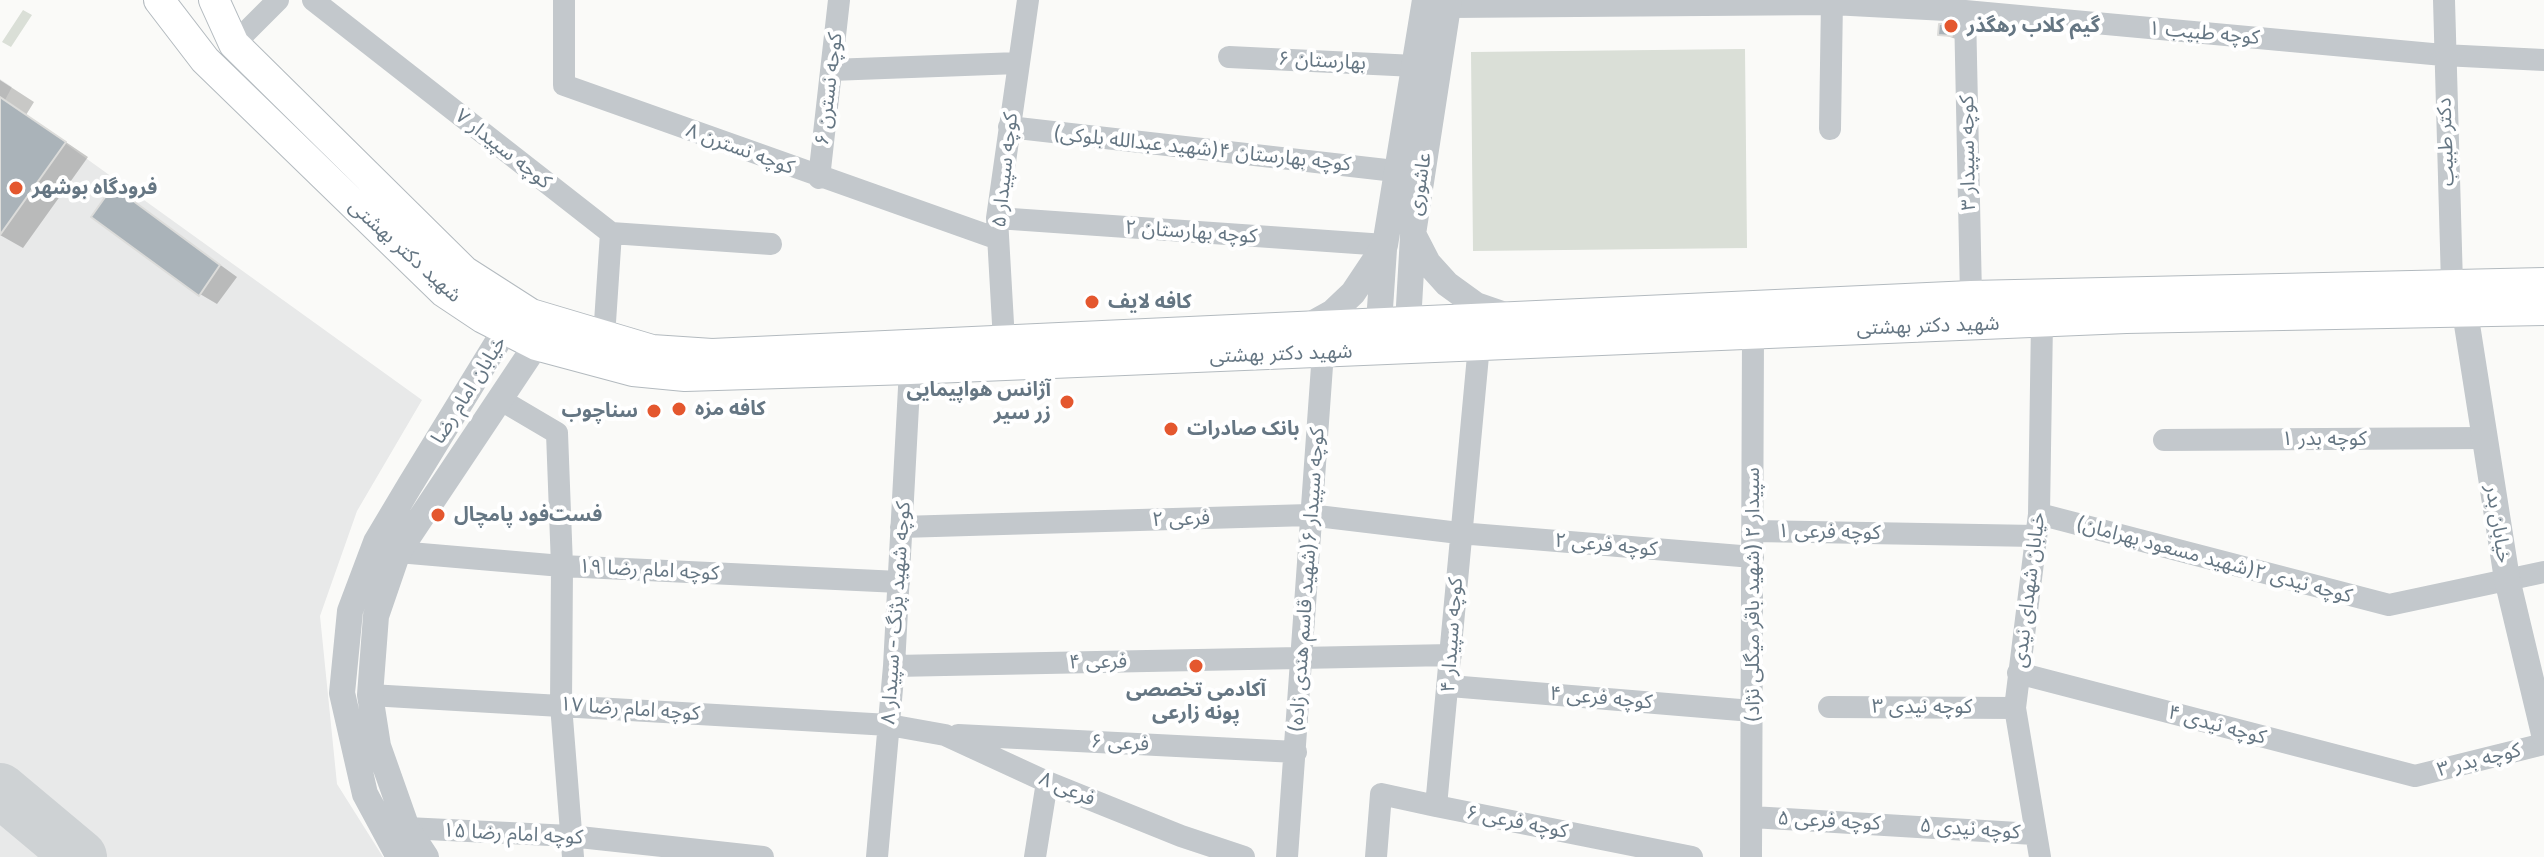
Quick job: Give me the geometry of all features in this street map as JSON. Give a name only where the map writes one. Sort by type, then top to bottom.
[{"type":"main road","name":"شهید دکتر بهشتی","points":[[159,0],[205,60],[444,292],[505,330],[536,345],[633,371],[685,376],[1323,352],[1394,332],[1513,317],[1971,296],[2544,283]]},
{"type":"main road","name":"شهید دکتر بهشتی","points":[[214,0],[234,44],[464,271],[531,314],[652,350],[712,354],[1305,327],[1394,332],[1479,345],[2042,321],[2544,310]]},
{"type":"street","points":[[234,44],[278,0]]},
{"type":"street","name":"کوچه سپیدار ۷","points":[[313,0],[611,233]]},
{"type":"street","name":"کوچه نسترن ۸","points":[[564,0],[564,85],[819,178],[998,229]]},
{"type":"street","name":"کوچه نسترن ۶","points":[[819,178],[839,0]]},
{"type":"street","name":"کوچه سپیدار ۵","points":[[1004,341],[998,229],[1028,0]]},
{"type":"street","name":"دکتر طبیب","points":[[2444,0],[2443,55],[2452,284]]},
{"type":"street","name":"کوچه طبیب ۱","points":[[1441,2],[1832,2],[1965,11],[2443,55],[2544,60]]},
{"type":"street","name":"عاشوری","points":[[1305,327],[1333,312],[1353,293],[1385,245],[1388,209],[1415,66],[1441,2]]},
{"type":"street","name":"عاشوری","points":[[1441,2],[1414,223],[1428,263],[1447,284],[1476,305],[1513,317]]},
{"type":"street","points":[[1830,129],[1832,2]]},
{"type":"street","name":"کوچه سپیدار ۳","points":[[1965,11],[1971,296]]},
{"type":"street","name":"بهارستان ۶","points":[[1229,57],[1415,66]]},
{"type":"street","points":[[831,70],[1018,63]]},
{"type":"street","name":"کوچه بهارستان ۴(شهید عبدالله بلوکی)","points":[[1009,127],[1395,171]]},
{"type":"street","points":[[1388,209],[1414,223],[1394,332]]},
{"type":"street","name":"کوچه بهارستان ۲","points":[[998,229],[1385,245]]},
{"type":"street","points":[[604,337],[611,233],[771,244]]},
{"type":"street","points":[[1385,245],[1394,332]]},
{"type":"street","name":"خیابان بدر","points":[[2465,312],[2507,579],[2544,734]]},
{"type":"street","name":"خیابان امام رضا","points":[[399,857],[365,794],[342,693],[350,611],[363,571],[410,485],[505,330],[531,314],[536,345],[398,552],[376,616],[370,695],[378,746],[390,788],[407,828],[426,857]]},
{"type":"street","name":"خیابان شهدای نیدی","points":[[2040,857],[2015,708],[2038,525],[2042,321]]},
{"type":"street","name":"سپیدار ۲ (شهید باقر میگلی نژاد)","points":[[1751,857],[1753,333]]},
{"type":"street","name":"کوچه سپیدار ۴","points":[[1436,806],[1450,686],[1459,533],[1479,345]]},
{"type":"street","name":"کوچه سپیدار ۶(شهید قاسم هندی زاده)","points":[[1287,857],[1323,352]]},
{"type":"street","name":"کوچه شهید پژنگ - سپیدار ۸","points":[[877,857],[894,666],[910,369]]},
{"type":"street","points":[[501,400],[557,433],[562,566],[561,705],[571,846]]},
{"type":"street","name":"کوچه بدر ۱","points":[[2164,440],[2484,438]]},
{"type":"street","points":[[410,485],[435,500]]},
{"type":"street","name":"فرعی ۲","points":[[901,527],[1309,515],[1459,533]]},
{"type":"street","name":"کوچه نیدی ۲(شهید مسعود بهرامان)","points":[[1905,533],[2038,525],[2389,605],[2507,579]]},
{"type":"street","name":"کوچه فرعی ۱","points":[[1754,531],[1905,533]]},
{"type":"street","name":"کوچه فرعی ۲","points":[[1459,533],[1753,557]]},
{"type":"street","name":"کوچه امام رضا ۱۹","points":[[398,552],[562,566],[899,582]]},
{"type":"street","points":[[2507,579],[2544,572]]},
{"type":"street","points":[[1301,657],[1451,655]]},
{"type":"street","name":"فرعی ۴","points":[[894,666],[1301,657]]},
{"type":"street","name":"کوچه نیدی ۴","points":[[2018,673],[2415,776]]},
{"type":"street","name":"کوچه فرعی ۴","points":[[1450,686],[1752,711]]},
{"type":"street","name":"کوچه امام رضا ۱۷","points":[[370,695],[889,725]]},
{"type":"street","name":"کوچه نیدی ۳","points":[[1829,707],[2015,708]]},
{"type":"street","name":"فرعی ۸","points":[[889,725],[945,735],[1179,847],[1244,857]]},
{"type":"street","name":"فرعی ۶","points":[[945,735],[1296,752]]},
{"type":"street","name":"کوچه بدر ۳","points":[[2415,776],[2544,744]]},
{"type":"street","points":[[1035,857],[1047,782]]},
{"type":"street","points":[[1376,857],[1381,794],[1436,806]]},
{"type":"street","name":"کوچه فرعی ۶","points":[[1436,806],[1692,857]]},
{"type":"street","name":"کوچه فرعی ۵","points":[[1752,817],[1906,825]]},
{"type":"street","name":"کوچه نیدی ۵","points":[[1906,825],[2034,834]]},
{"type":"street","name":"کوچه امام رضا ۱۵","points":[[407,828],[571,846],[763,857]]},
{"type":"shaded area","points":[[23,10],[32,15],[11,47],[2,42]]},
{"type":"shaded area","points":[[1745,49],[1747,248],[1473,251],[1471,52]]},
{"type":"shaded area","name":"فرودگاه بوشهر","points":[[0,79],[12,87],[5,100],[422,400],[357,511],[320,616],[337,784],[383,857],[0,857]]},
{"type":"building","points":[[1939,24],[1951,24],[1952,36],[1938,35]]},
{"type":"building","name":"فرودگاه بوشهر","points":[[0,97],[66,142],[0,235]]},
{"type":"building","points":[[113,186],[220,265],[199,296],[91,217]]},
{"type":"taxiway","points":[[0,790],[80,857]]},
{"type":"place","name":"گیم کلاب رهگذر","points":[[1951,26]]},
{"type":"place","name":"فرودگاه بوشهر","points":[[16,188]]},
{"type":"place","name":"کافه لایف","points":[[1092,302]]},
{"type":"place","name":"آژانس هواپیمایی زر سیر","points":[[1067,402]]},
{"type":"place","name":"کافه مزه","points":[[679,409]]},
{"type":"place","name":"سناچوب","points":[[654,411]]},
{"type":"place","name":"بانک صادرات","points":[[1171,429]]},
{"type":"place","name":"فست‌فود پامچال","points":[[438,515]]},
{"type":"place","name":"آکادمی تخصصی پونه زارعی","points":[[1196,666]]}]
